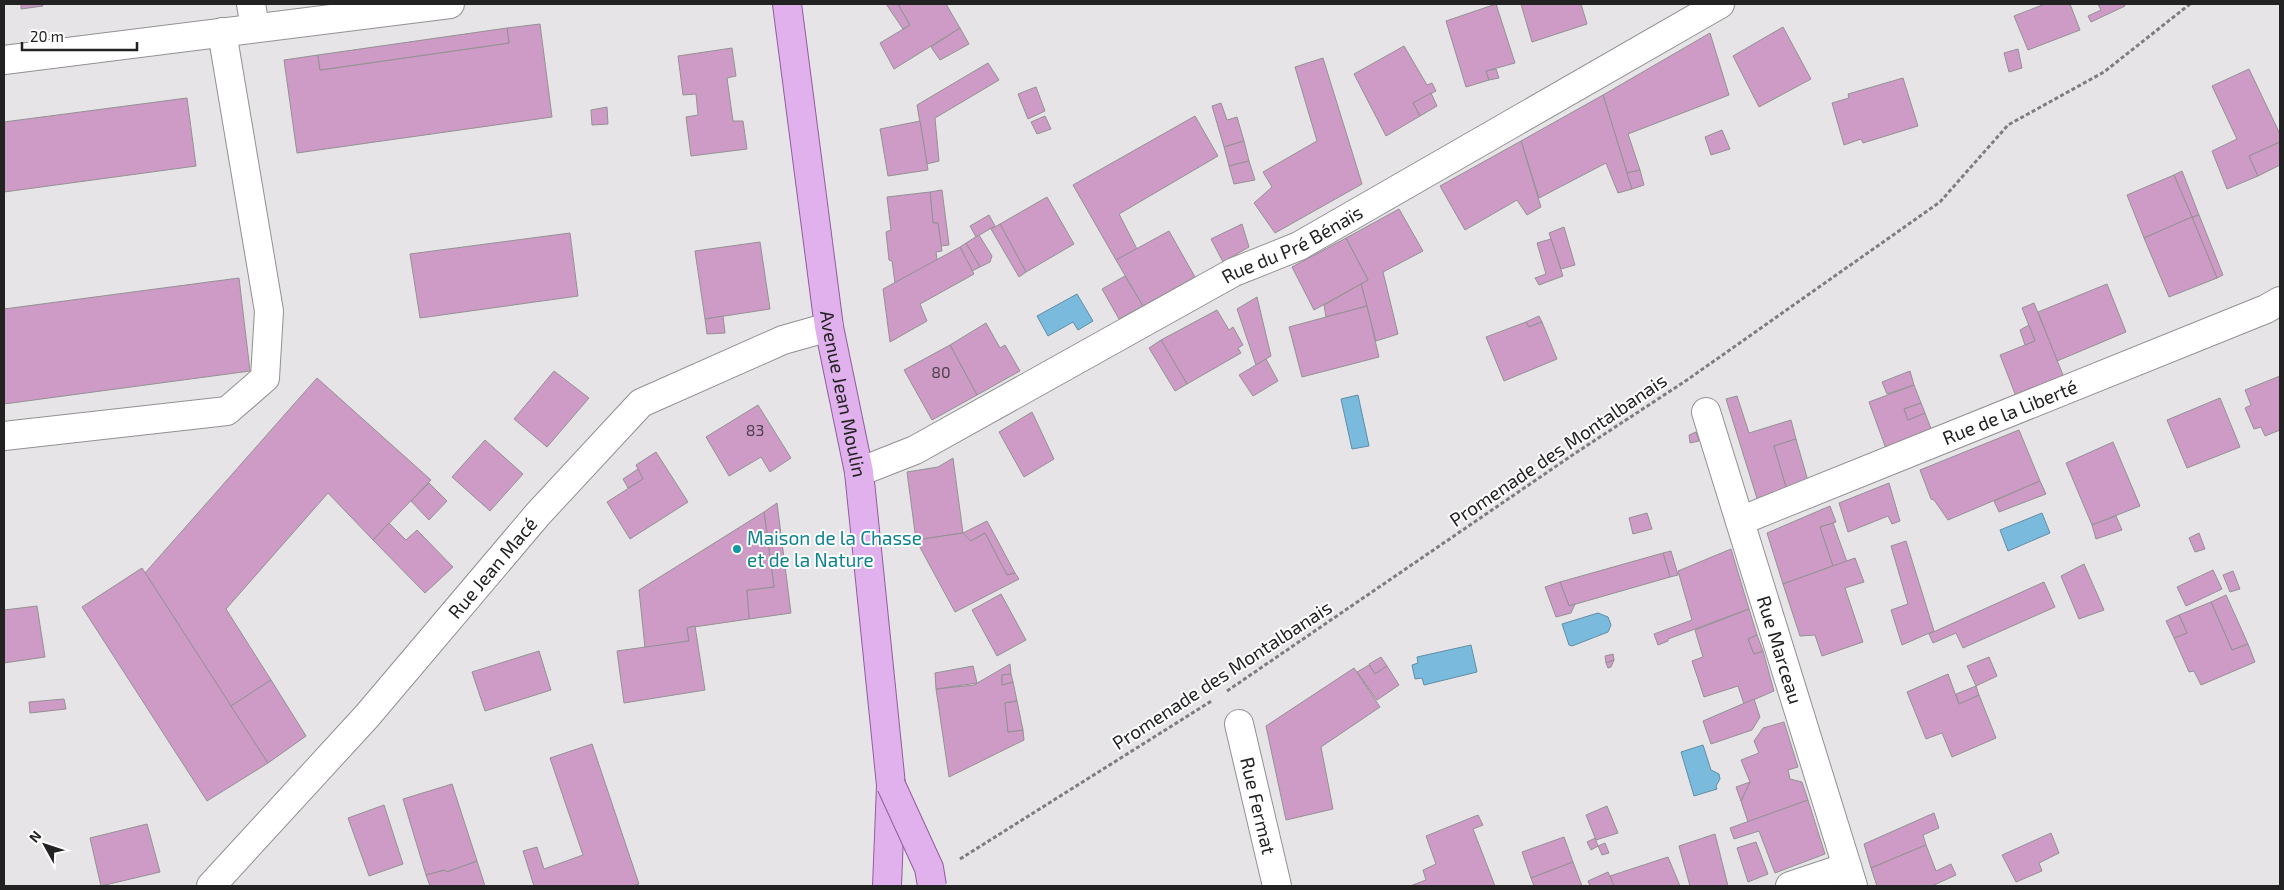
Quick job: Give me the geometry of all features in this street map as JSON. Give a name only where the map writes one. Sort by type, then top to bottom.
[{"type":"main road","name":"Avenue Jean Moulin","points":[[787,4],[829,328],[859,472],[891,785]]},
{"type":"main road","points":[[887,886],[891,785]]},
{"type":"main road","points":[[891,785],[929,868],[932,886]]},
{"type":"street","points":[[4,60],[222,32],[253,16],[450,4]]},
{"type":"street","name":"Rue du Pré Bénaïs","points":[[859,472],[915,450],[1234,272],[1299,246],[1720,4]]},
{"type":"street","points":[[4,436],[227,411],[265,378],[269,311],[222,32]]},
{"type":"street","name":"Rue de la Liberté","points":[[1740,521],[2257,313],[2280,301]]},
{"type":"street","name":"Rue Jean Macé","points":[[211,886],[367,716],[538,514],[641,403],[783,340],[829,328]]},
{"type":"street","name":"Rue Marceau","points":[[1706,412],[1850,876]]},
{"type":"street","name":"Rue Fermat","points":[[1239,724],[1277,886]]},
{"type":"street","points":[[1790,886],[1850,876]]},
{"type":"path","name":"Promenade des Montalbanais","points":[[955,862],[1227,691],[1574,454],[1687,380],[1940,202],[2008,124],[2104,72],[2190,4]]},
{"type":"water","points":[[1077,294],[1093,321],[1078,330],[1073,322],[1048,336],[1037,316]]},
{"type":"water","points":[[1358,395],[1369,446],[1352,449],[1341,399]]},
{"type":"water","points":[[2042,513],[2050,533],[2008,551],[2000,530]]},
{"type":"water","points":[[1598,613],[1608,617],[1611,625],[1608,632],[1572,646],[1569,645],[1562,624]]},
{"type":"water","points":[[1471,645],[1477,672],[1424,685],[1422,678],[1415,679],[1412,665],[1418,663],[1417,657]]},
{"type":"water","points":[[1703,745],[1711,770],[1719,774],[1720,779],[1716,786],[1717,789],[1694,796],[1681,752]]},
{"type":"building","points":[[21,4],[42,4],[43,6],[21,9]]},
{"type":"building","points":[[886,4],[898,4],[910,25],[903,29]]},
{"type":"building","points":[[898,4],[946,4],[960,28],[894,69],[880,43],[910,25]]},
{"type":"building","points":[[1496,4],[1515,63],[1486,71],[1489,80],[1466,87],[1446,21]]},
{"type":"building","points":[[1521,4],[1581,4],[1587,24],[1532,42]]},
{"type":"building","points":[[2045,4],[2070,4],[2080,30],[2028,50],[2014,16]]},
{"type":"building","points":[[2098,4],[2124,4],[2125,6],[2091,22],[2088,16],[2101,10]]},
{"type":"building","points":[[540,24],[552,117],[297,153],[284,60],[318,55],[320,70],[509,43],[507,28]]},
{"type":"building","points":[[1783,27],[1811,79],[1759,107],[1733,56]]},
{"type":"building","points":[[507,28],[509,43],[320,70],[318,55]]},
{"type":"building","points":[[960,28],[969,44],[940,60],[931,47]]},
{"type":"building","points":[[1710,33],[1729,95],[1628,134],[1640,170],[1627,173],[1603,95]]},
{"type":"building","points":[[1404,46],[1427,85],[1432,83],[1436,91],[1413,103],[1420,116],[1386,136],[1354,74]]},
{"type":"building","points":[[732,48],[736,76],[727,78],[733,121],[743,121],[747,149],[691,156],[686,117],[698,115],[696,94],[683,95],[678,56]]},
{"type":"building","points":[[2018,49],[2022,68],[2009,72],[2004,53]]},
{"type":"building","points":[[1323,58],[1362,184],[1275,233],[1254,203],[1272,187],[1263,172],[1317,141],[1295,67]]},
{"type":"building","points":[[988,63],[999,80],[935,118],[939,161],[927,164],[917,105]]},
{"type":"building","points":[[1496,69],[1499,78],[1489,80],[1486,71]]},
{"type":"building","points":[[2249,69],[2280,134],[2280,142],[2249,156],[2258,176],[2227,189],[2212,151],[2237,139],[2212,86]]},
{"type":"building","points":[[1903,78],[1918,126],[1863,143],[1861,139],[1844,145],[1832,103],[1849,98],[1848,94]]},
{"type":"building","points":[[1036,87],[1045,111],[1028,119],[1018,94]]},
{"type":"building","points":[[1431,93],[1437,106],[1420,116],[1413,103]]},
{"type":"building","points":[[1603,95],[1632,189],[1618,193],[1606,163],[1539,198],[1521,141]]},
{"type":"building","points":[[187,98],[196,166],[4,192],[4,122]]},
{"type":"building","points":[[1221,103],[1227,120],[1237,117],[1244,141],[1224,147],[1212,106]]},
{"type":"building","points":[[607,107],[608,124],[592,125],[591,110]]},
{"type":"building","points":[[1045,116],[1051,129],[1037,134],[1031,122]]},
{"type":"building","points":[[1195,116],[1218,156],[1119,214],[1137,249],[1116,260],[1073,185]]},
{"type":"building","points":[[920,121],[928,170],[888,176],[880,129]]},
{"type":"building","points":[[1722,130],[1730,149],[1711,155],[1705,137]]},
{"type":"building","points":[[1244,141],[1249,161],[1229,166],[1224,147]]},
{"type":"building","points":[[1521,141],[1541,207],[1527,215],[1517,200],[1465,230],[1440,186]]},
{"type":"building","points":[[2280,142],[2280,165],[2258,176],[2249,156]]},
{"type":"building","points":[[1249,161],[1255,180],[1234,184],[1229,166]]},
{"type":"building","points":[[1640,170],[1644,185],[1632,189],[1627,173]]},
{"type":"building","points":[[2182,171],[2199,215],[2192,217],[2174,175]]},
{"type":"building","points":[[2174,175],[2192,217],[2144,238],[2127,195]]},
{"type":"building","points":[[942,190],[949,245],[941,246],[938,223],[933,223],[930,192]]},
{"type":"building","points":[[930,192],[933,223],[938,223],[942,251],[936,252],[937,260],[895,283],[892,261],[889,260],[886,232],[891,230],[887,197]]},
{"type":"building","points":[[1047,197],[1074,244],[1026,272],[1000,224]]},
{"type":"building","points":[[1399,209],[1423,251],[1383,272],[1398,334],[1376,341],[1361,284],[1368,280],[1346,238]]},
{"type":"building","points":[[989,215],[995,226],[976,237],[970,226]]},
{"type":"building","points":[[2199,215],[2223,275],[2217,278],[2192,217]]},
{"type":"building","points":[[2192,217],[2217,278],[2169,297],[2144,238]]},
{"type":"building","points":[[1000,224],[1026,272],[1019,277],[991,229]]},
{"type":"building","points":[[1242,224],[1249,247],[1223,262],[1211,239]]},
{"type":"building","points":[[1564,227],[1575,265],[1561,269],[1549,233]]},
{"type":"building","points":[[1169,231],[1195,277],[1143,306],[1116,260]]},
{"type":"building","points":[[570,233],[578,296],[420,318],[410,254]]},
{"type":"building","points":[[979,235],[992,256],[990,262],[980,267],[966,243]]},
{"type":"building","points":[[1346,238],[1368,280],[1314,310],[1292,267]]},
{"type":"building","points":[[1551,239],[1563,276],[1539,285],[1535,278],[1546,274],[1537,243]]},
{"type":"building","points":[[760,242],[770,309],[705,319],[695,251]]},
{"type":"building","points":[[966,243],[980,267],[972,271],[960,247]]},
{"type":"building","points":[[960,247],[974,274],[920,304],[927,321],[890,342],[883,289]]},
{"type":"building","points":[[1125,276],[1143,306],[1119,319],[1102,289]]},
{"type":"building","points":[[239,278],[250,371],[4,404],[4,309]]},
{"type":"building","points":[[1361,284],[1367,306],[1326,317],[1324,305]]},
{"type":"building","points":[[2107,284],[2126,332],[2057,361],[2038,312]]},
{"type":"building","points":[[1257,297],[1271,356],[1256,365],[1237,309]]},
{"type":"building","points":[[2034,303],[2067,385],[2019,404],[2000,355],[2035,341],[2022,308]]},
{"type":"building","points":[[1367,306],[1379,357],[1302,377],[1289,327]]},
{"type":"building","points":[[1217,310],[1229,330],[1233,327],[1243,345],[1238,348],[1241,353],[1187,384],[1161,340]]},
{"type":"building","points":[[723,316],[725,333],[707,334],[705,319]]},
{"type":"building","points":[[1539,316],[1542,322],[1529,327],[1526,322]]},
{"type":"building","points":[[1526,322],[1529,327],[1542,322],[1557,359],[1504,381],[1486,337]]},
{"type":"building","points":[[986,323],[1000,348],[1005,345],[1020,371],[977,395],[950,345]]},
{"type":"building","points":[[2029,325],[2035,341],[2025,345],[2020,330]]},
{"type":"building","points":[[1161,340],[1187,384],[1175,391],[1149,348]]},
{"type":"building","points":[[950,345],[977,395],[932,420],[904,370]]},
{"type":"building","points":[[1266,359],[1278,381],[1253,396],[1239,375]]},
{"type":"building","points":[[554,371],[589,398],[547,447],[514,419]]},
{"type":"building","points":[[1910,371],[1914,385],[1887,394],[1882,382]]},
{"type":"building","points":[[2280,376],[2280,430],[2265,436],[2261,427],[2254,429],[2245,408],[2251,405],[2245,390]]},
{"type":"building","points":[[317,378],[431,480],[373,540],[328,493],[226,609],[271,680],[231,706],[145,573]]},
{"type":"building","points":[[1914,385],[1921,403],[1904,409],[1908,420],[1925,413],[1935,439],[1889,457],[1869,402]]},
{"type":"building","points":[[1737,396],[1749,433],[1791,420],[1796,439],[1774,446],[1789,497],[1760,508],[1726,399]]},
{"type":"building","points":[[2220,398],[2240,447],[2187,468],[2167,420]]},
{"type":"building","points":[[1921,403],[1925,413],[1908,420],[1904,409]]},
{"type":"building","points":[[758,405],[791,458],[770,472],[761,457],[729,476],[706,437]]},
{"type":"building","points":[[1032,412],[1054,459],[1024,477],[999,432]]},
{"type":"building","points":[[2019,430],[2040,481],[1948,520],[1934,500],[1931,499],[1920,470]]},
{"type":"building","points":[[1696,432],[1699,441],[1690,443],[1689,435]]},
{"type":"building","points":[[1796,439],[1810,488],[1789,497],[1774,446]]},
{"type":"building","points":[[485,440],[523,474],[490,511],[452,477]]},
{"type":"building","points":[[2113,442],[2140,506],[2092,525],[2066,463]]},
{"type":"building","points":[[656,452],[688,502],[630,539],[607,502],[643,479],[636,465]]},
{"type":"building","points":[[953,458],[963,533],[916,540],[907,472],[938,467]]},
{"type":"building","points":[[638,469],[643,479],[628,488],[623,479]]},
{"type":"building","points":[[2040,481],[2046,494],[1999,512],[1994,501]]},
{"type":"building","points":[[429,483],[447,501],[429,520],[411,501]]},
{"type":"building","points":[[1889,483],[1900,521],[1892,524],[1888,516],[1848,532],[1839,503]]},
{"type":"building","points":[[777,503],[791,613],[749,619],[747,590],[774,587],[764,512]]},
{"type":"building","points":[[1830,506],[1836,522],[1820,527],[1833,566],[1783,584],[1767,533]]},
{"type":"building","name":"Maison de la Chasse et de la Nature","points":[[764,512],[774,587],[747,590],[749,619],[687,628],[689,641],[645,648],[639,590]]},
{"type":"building","points":[[1647,513],[1652,529],[1633,534],[1629,518]]},
{"type":"building","points":[[2116,516],[2122,530],[2096,539],[2092,525]]},
{"type":"building","points":[[987,521],[1015,573],[1007,575],[985,533],[971,541],[963,533]]},
{"type":"building","points":[[389,523],[406,540],[417,530],[453,567],[425,593],[373,540]]},
{"type":"building","points":[[1833,523],[1847,562],[1833,566],[1820,527]]},
{"type":"building","points":[[963,533],[971,541],[985,533],[1007,575],[1015,573],[1019,579],[955,612],[916,540]]},
{"type":"building","points":[[2199,533],[2205,549],[2195,552],[2189,538]]},
{"type":"building","points":[[1906,541],[1934,631],[1902,645],[1891,610],[1908,604],[1891,546]]},
{"type":"building","points":[[1731,549],[1749,609],[1668,639],[1668,641],[1658,645],[1654,634],[1692,620],[1678,571]]},
{"type":"building","points":[[1671,551],[1678,575],[1670,577],[1663,553]]},
{"type":"building","points":[[1663,553],[1670,577],[1569,606],[1560,582]]},
{"type":"building","points":[[1855,558],[1864,582],[1845,588],[1863,642],[1822,656],[1815,635],[1800,636],[1783,584]]},
{"type":"building","points":[[2084,564],[2104,610],[2079,619],[2061,576]]},
{"type":"building","points":[[142,568],[268,763],[207,801],[82,607]]},
{"type":"building","points":[[2213,570],[2222,589],[2186,606],[2177,587]]},
{"type":"building","points":[[2233,571],[2240,589],[2230,592],[2223,575]]},
{"type":"building","points":[[1560,582],[1569,606],[1575,604],[1571,613],[1556,617],[1545,587]]},
{"type":"building","points":[[2044,582],[2055,607],[1963,648],[1956,633],[1933,643],[1929,634]]},
{"type":"building","points":[[1001,594],[1026,640],[997,656],[972,610]]},
{"type":"building","points":[[2226,595],[2248,644],[2232,650],[2211,602]]},
{"type":"building","points":[[2211,602],[2232,650],[2248,644],[2255,662],[2201,685],[2194,671],[2189,672],[2174,638],[2187,633],[2179,615]]},
{"type":"building","points":[[37,606],[45,657],[4,663],[4,610]]},
{"type":"building","points":[[1749,609],[1757,635],[1748,639],[1754,654],[1763,651],[1774,691],[1744,704],[1738,686],[1704,697],[1692,661],[1703,657],[1695,630]]},
{"type":"building","points":[[2179,615],[2187,633],[2174,638],[2166,621]]},
{"type":"building","points":[[695,626],[705,690],[624,703],[617,651],[689,641],[687,628]]},
{"type":"building","points":[[1757,635],[1763,651],[1754,654],[1748,639]]},
{"type":"building","points":[[539,651],[551,690],[485,711],[472,672]]},
{"type":"building","points":[[1613,654],[1614,660],[1606,663],[1605,656]]},
{"type":"building","points":[[1381,657],[1387,666],[1375,674],[1369,664]]},
{"type":"building","points":[[1989,657],[1997,676],[1976,686],[1967,666]]},
{"type":"building","points":[[1614,660],[1611,667],[1608,668],[1606,663]]},
{"type":"building","points":[[1010,664],[1011,674],[1002,675],[1002,685],[1013,682],[1017,701],[1005,703],[1008,732],[1023,730],[1024,740],[949,777],[936,689],[974,685]]},
{"type":"building","points":[[1369,665],[1375,674],[1387,666],[1399,685],[1377,700],[1357,672]]},
{"type":"building","points":[[973,666],[977,683],[936,689],[935,673]]},
{"type":"building","points":[[1354,668],[1380,707],[1321,747],[1333,809],[1286,820],[1266,726]]},
{"type":"building","points":[[1011,674],[1013,682],[1002,685],[1002,675]]},
{"type":"building","points":[[1948,674],[1959,704],[1979,695],[1996,738],[1952,757],[1942,733],[1926,739],[1907,692]]},
{"type":"building","points":[[271,680],[306,736],[268,763],[231,706]]},
{"type":"building","points":[[1976,686],[1979,695],[1959,704],[1956,694]]},
{"type":"building","points":[[64,699],[66,709],[30,713],[29,702]]},
{"type":"building","points":[[1754,699],[1760,717],[1752,730],[1711,744],[1703,721]]},
{"type":"building","points":[[1017,701],[1023,730],[1008,732],[1005,703]]},
{"type":"building","points":[[1784,722],[1798,767],[1788,770],[1790,779],[1802,782],[1808,800],[1748,822],[1741,801],[1750,782],[1741,760],[1759,753],[1754,741],[1763,728]]},
{"type":"building","points":[[592,744],[639,884],[632,886],[534,886],[523,851],[537,847],[544,869],[583,855],[550,758]]},
{"type":"building","points":[[1750,782],[1741,801],[1736,787]]},
{"type":"building","points":[[452,784],[477,861],[447,872],[445,870],[426,875],[403,799]]},
{"type":"building","points":[[1808,800],[1825,854],[1775,873],[1759,831],[1734,839],[1730,828]]},
{"type":"building","points":[[384,805],[403,864],[369,876],[348,818]]},
{"type":"building","points":[[1607,806],[1618,833],[1596,840],[1586,815]]},
{"type":"building","points":[[1934,813],[1939,828],[1923,835],[1926,845],[1871,868],[1864,844]]},
{"type":"building","points":[[1478,815],[1483,825],[1473,829],[1495,886],[1410,886],[1426,880],[1423,870],[1436,864],[1426,836]]},
{"type":"building","points":[[147,824],[160,872],[101,886],[90,838]]},
{"type":"building","points":[[2051,833],[2059,853],[2039,863],[2042,871],[2016,882],[2002,855]]},
{"type":"building","points":[[1715,834],[1728,886],[1690,886],[1679,846]]},
{"type":"building","points":[[1564,837],[1573,862],[1531,878],[1522,852]]},
{"type":"building","points":[[1595,838],[1598,846],[1591,850],[1587,842]]},
{"type":"building","points":[[1756,842],[1768,874],[1748,882],[1737,848]]},
{"type":"building","points":[[1605,843],[1609,853],[1602,855],[1598,846]]},
{"type":"building","points":[[1926,845],[1936,871],[1951,864],[1956,875],[1932,886],[1877,886],[1871,868]]},
{"type":"building","points":[[1668,857],[1680,886],[1614,886],[1610,876]]},
{"type":"building","points":[[477,861],[485,886],[430,886],[426,875],[445,870],[447,872]]},
{"type":"building","points":[[1573,862],[1582,886],[1534,886],[1531,878]]},
{"type":"building","points":[[1608,872],[1614,886],[1590,886],[1588,881]]},
{"type":"place","name":"Maison de la Chasse et de la Nature","points":[[737,549]]}]
